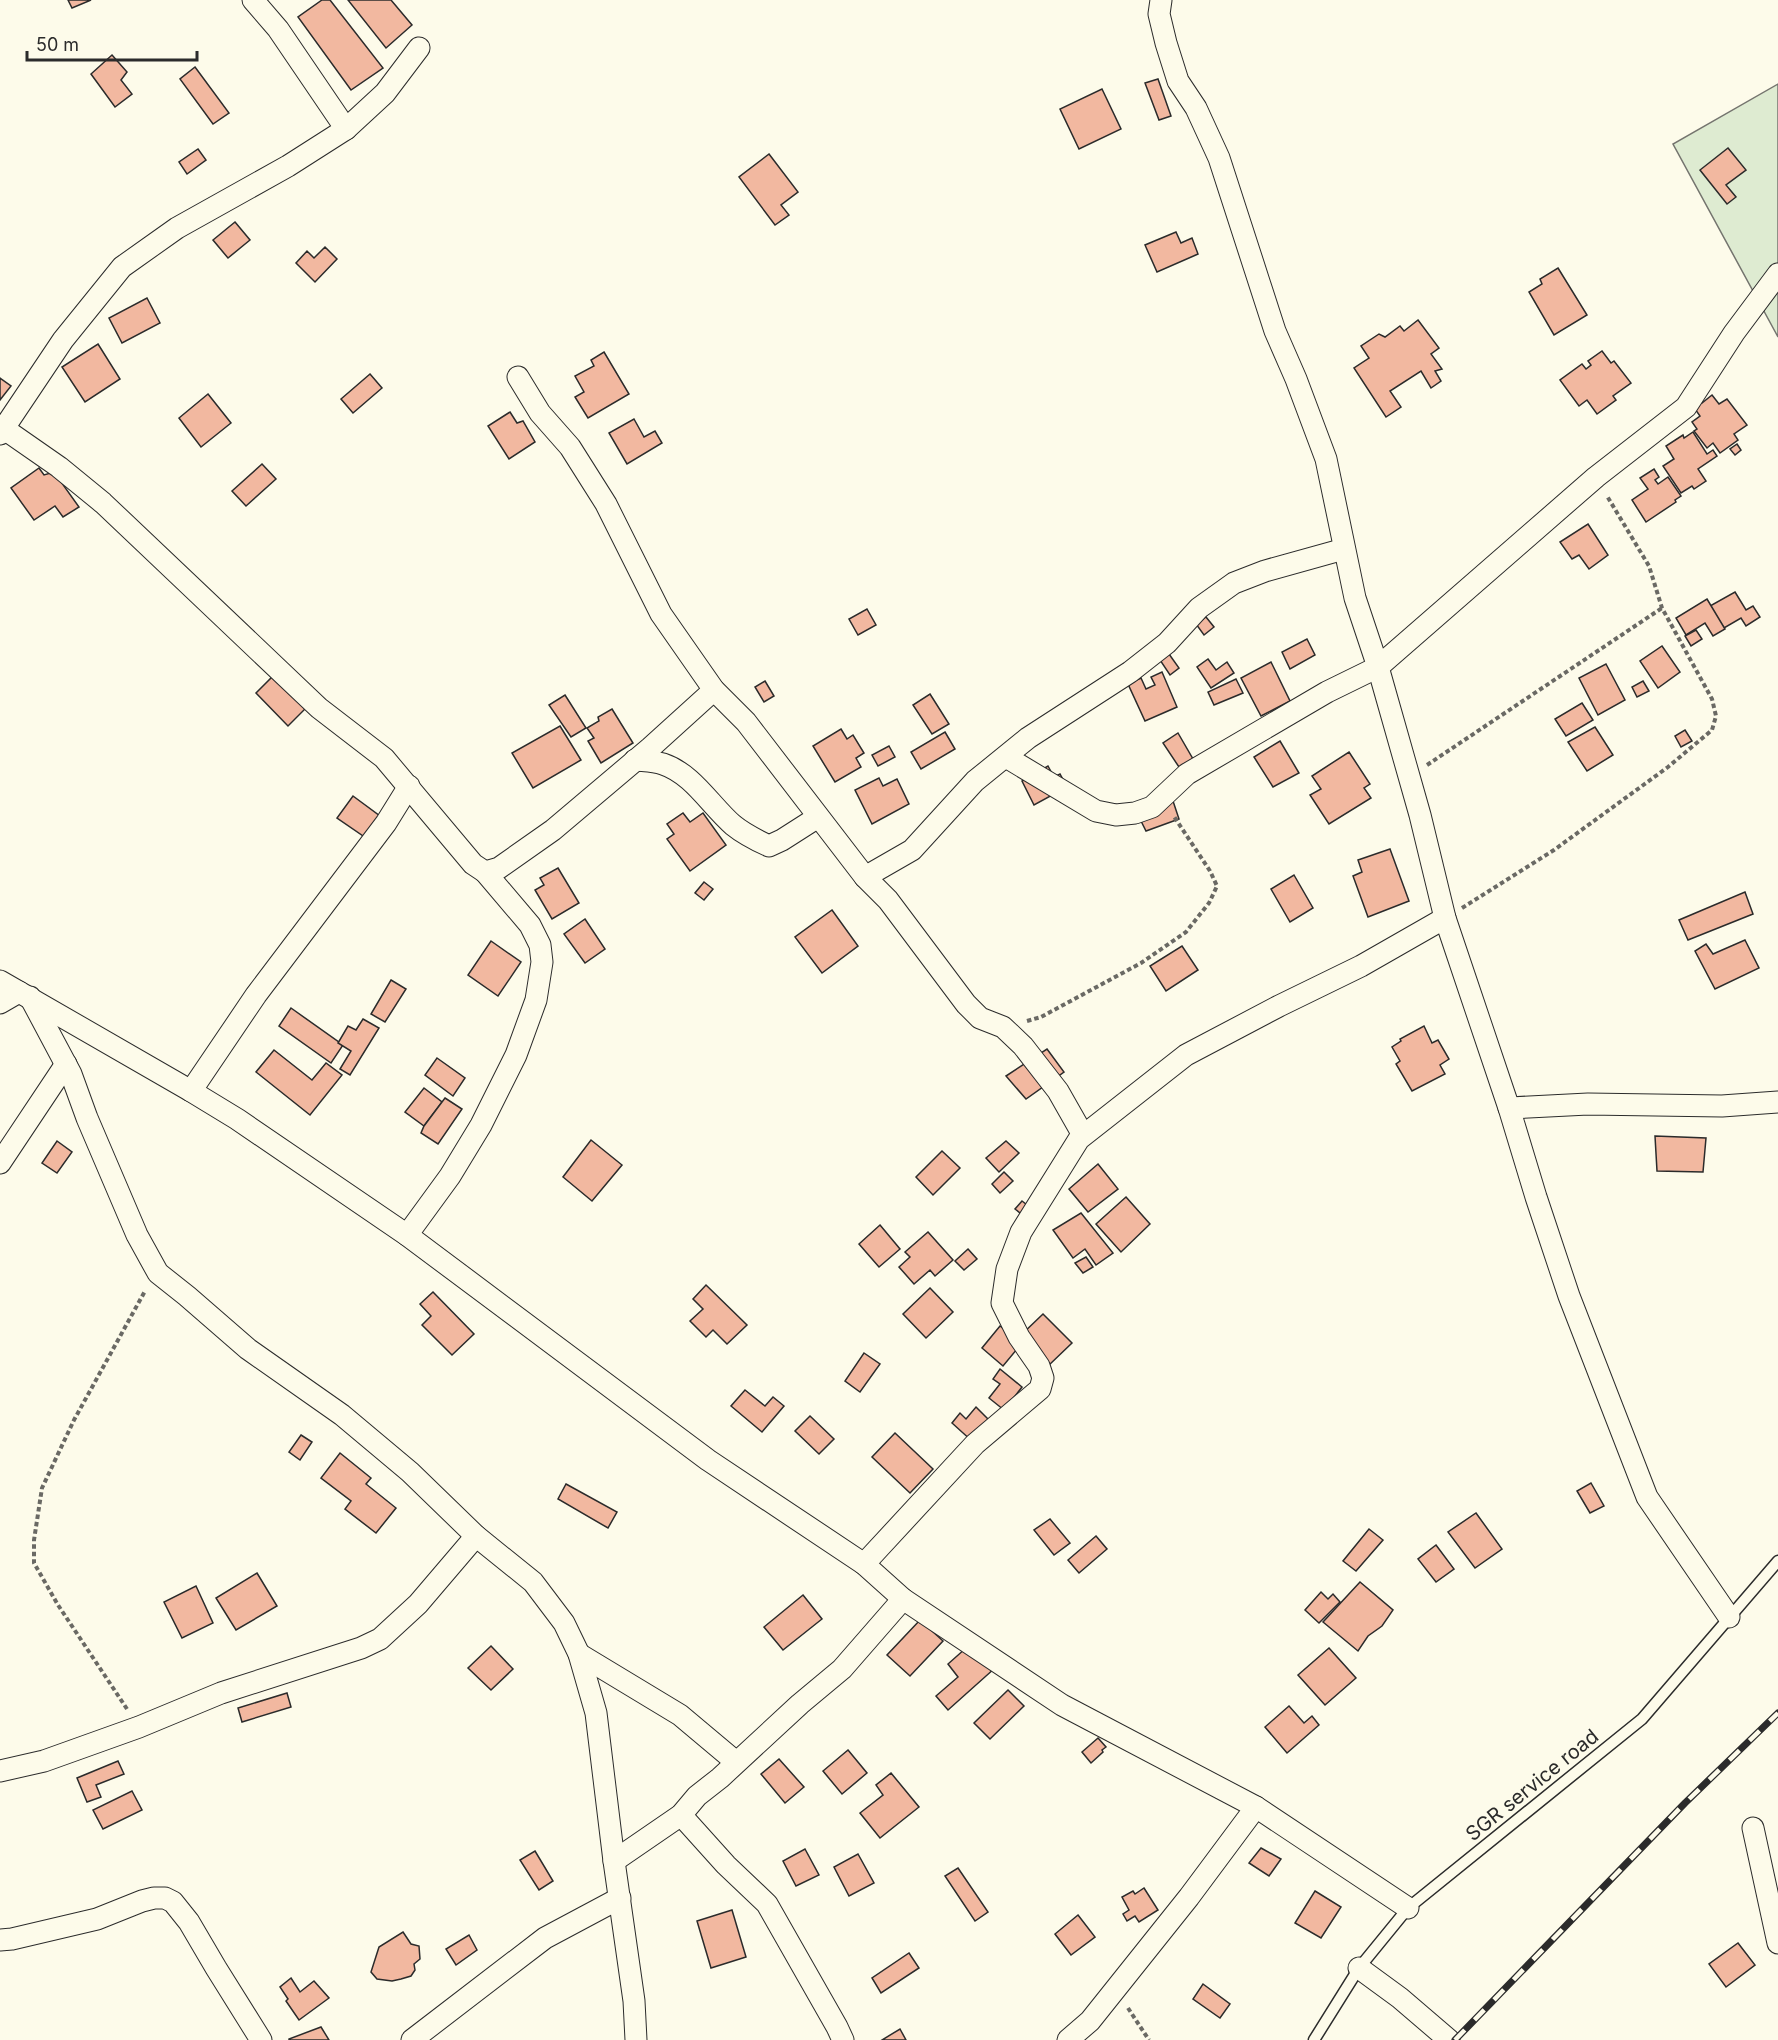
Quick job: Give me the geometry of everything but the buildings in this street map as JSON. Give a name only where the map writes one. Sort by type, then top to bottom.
[{"type":"street","points":[[253,0],[278,29],[346,129]]},
{"type":"street","points":[[1161,0],[1159,14],[1178,81],[1196,108],[1219,158],[1275,331],[1326,459],[1355,598],[1378,667],[1445,918],[1569,1296],[1647,1497],[1730,1617]]},
{"type":"street","points":[[407,1235],[450,1176],[481,1125],[516,1055],[536,1000],[542,962],[540,945],[530,925],[485,872],[473,864],[384,758],[319,708],[104,503],[59,467],[2,431],[63,339],[122,267],[177,228],[288,166],[346,129],[385,93],[419,48]]},
{"type":"street","points":[[1006,757],[1096,811],[1116,815],[1135,813],[1152,807],[1187,774],[1327,692],[1378,667],[1596,477],[1686,407],[1734,333],[1778,274]]},
{"type":"street","points":[[518,377],[540,413],[570,447],[606,504],[661,614],[714,690],[746,723],[865,877],[888,900],[966,1004],[980,1018],[1003,1027],[1023,1046],[1058,1091],[1083,1135]]},
{"type":"street","points":[[865,877],[912,850],[975,781],[1028,738],[1130,672],[1167,643],[1199,608],[1234,584],[1265,571],[1344,549]]},
{"type":"street","points":[[485,872],[499,868],[553,830],[714,690]]},
{"type":"street","points":[[635,760],[663,764],[683,775],[732,824],[753,839],[769,846],[818,817]]},
{"type":"street","points":[[191,1091],[256,995],[386,824],[409,786]]},
{"type":"street","points":[[864,1564],[975,1444],[1040,1389],[1043,1378],[1039,1366],[1023,1343],[1002,1303],[1007,1269],[1021,1232],[1083,1135],[1186,1054],[1361,966],[1445,918]]},
{"type":"street","points":[[0,981],[237,1119],[407,1235],[708,1460],[864,1564],[903,1599],[1062,1705],[1256,1807],[1408,1908]]},
{"type":"street","points":[[0,1003],[25,994]]},
{"type":"street","points":[[25,994],[66,1064],[137,1235],[158,1273],[248,1349],[342,1415],[410,1472],[476,1536],[533,1582],[564,1623],[579,1654],[596,1713],[634,2001],[636,2040]]},
{"type":"street","points":[[0,1163],[66,1064]]},
{"type":"street","points":[[1509,1108],[1588,1104],[1722,1106],[1778,1102]]},
{"type":"street","points":[[0,1771],[44,1761],[139,1728],[221,1693],[361,1648],[380,1639],[418,1604],[476,1536]]},
{"type":"street","points":[[614,1861],[681,1815],[697,1796],[842,1669],[903,1599]]},
{"type":"street","points":[[579,1654],[680,1715],[736,1762]]},
{"type":"street","points":[[1068,2040],[1090,2021],[1189,1897],[1256,1807]]},
{"type":"street","points":[[681,1815],[726,1865],[767,1904],[843,2040]]},
{"type":"street","points":[[1754,1828],[1778,1943]]},
{"type":"street","points":[[0,1940],[97,1919],[154,1898],[165,1898],[173,1902],[189,1922],[261,2040]]},
{"type":"street","points":[[411,2040],[545,1938],[620,1898]]},
{"type":"street","points":[[1359,1968],[1400,1998],[1449,2040]]},
{"type":"lane","name":"SGR service road","points":[[1314,2040],[1359,1968],[1408,1908],[1642,1719],[1778,1561]]},
{"type":"path","points":[[1445,918],[1554,850],[1668,766],[1712,729],[1716,716],[1712,699],[1662,608],[1649,566],[1596,477]]},
{"type":"path","points":[[1409,778],[1462,740],[1556,681],[1662,608]]},
{"type":"path","points":[[1003,1027],[1041,1017],[1141,963],[1186,932],[1209,903],[1217,886],[1210,871],[1173,815],[1164,795]]},
{"type":"path","points":[[139,1728],[58,1605],[34,1563],[34,1540],[42,1488],[74,1420],[131,1315],[158,1273]]},
{"type":"path","points":[[1113,1991],[1133,2013],[1149,2040]]},
{"type":"green space","points":[[1778,84],[1778,337],[1673,144]]},
{"type":"railway","points":[[1455,2040],[1685,1803],[1778,1713]]}]
